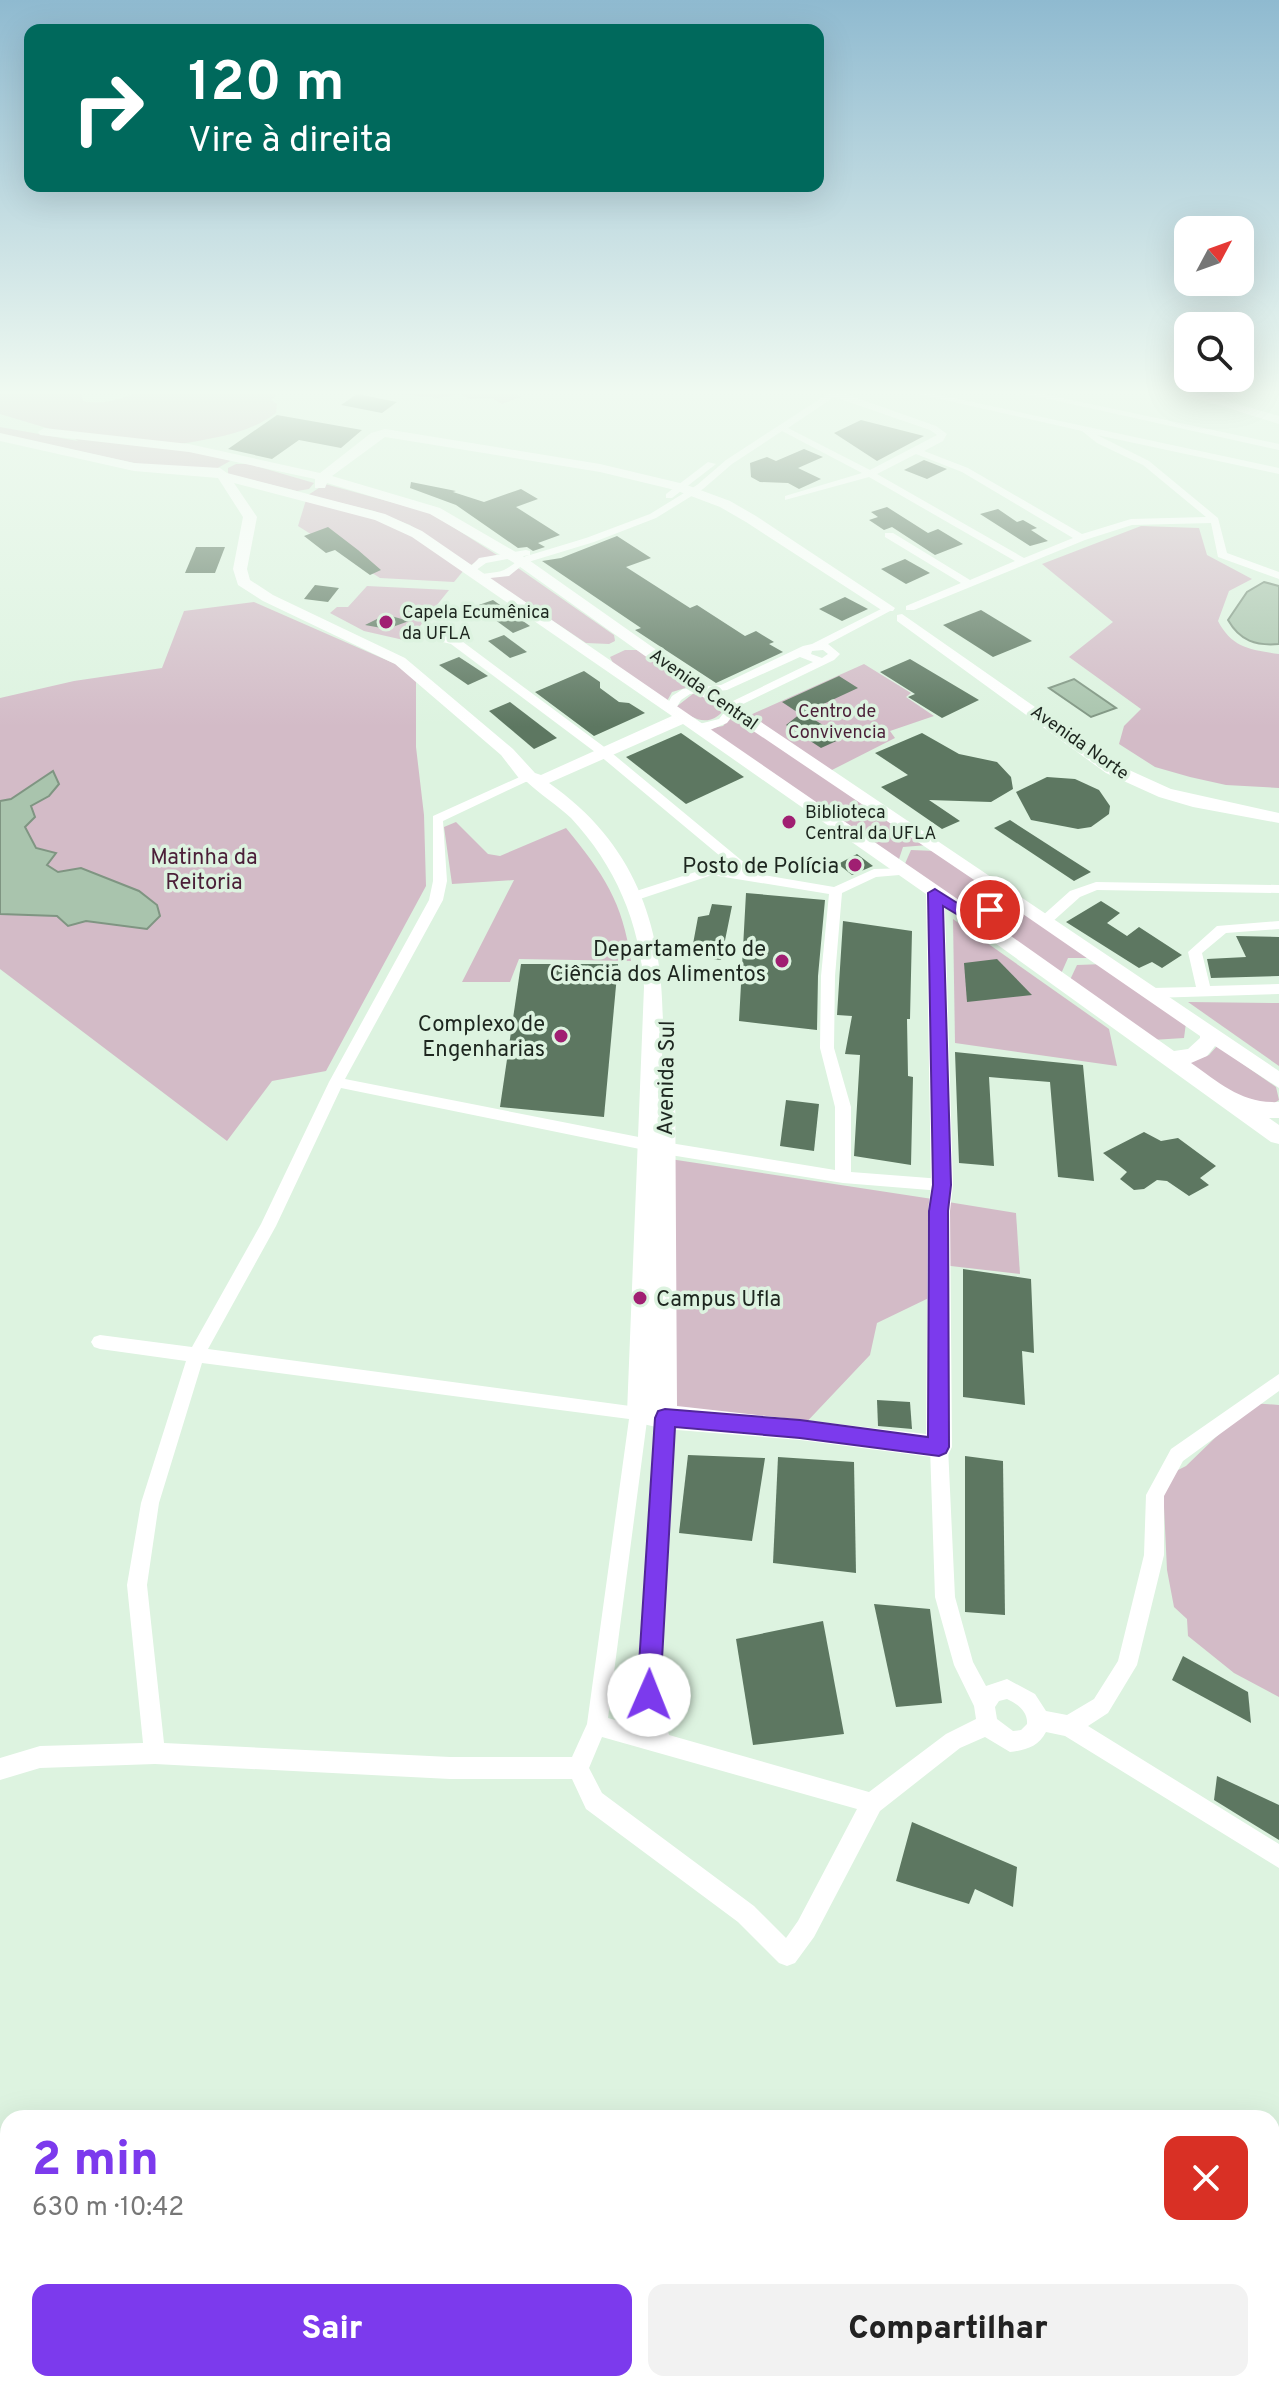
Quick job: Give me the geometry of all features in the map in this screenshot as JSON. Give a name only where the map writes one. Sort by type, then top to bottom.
[{"type":"street","name":"Avenida Sul","points":[[241,504],[250,517],[240,569],[243,582],[268,598],[400,661],[514,758],[539,774]]},
{"type":"street","name":"Avenida Sul","points":[[248,504],[259,523],[246,571],[249,579],[266,592],[398,652],[434,679],[527,760],[604,834],[627,865],[637,895],[654,925],[663,972],[666,1019],[639,1413]]},
{"type":"street","name":"Avenida Central","points":[[333,504],[380,517],[417,534],[476,573],[903,869],[1279,1136]]},
{"type":"street","name":"Avenida Central","points":[[410,504],[435,511],[517,559],[732,710],[1005,892],[1279,1081]]},
{"type":"street","points":[[660,504],[584,536],[517,559],[505,574],[476,573],[483,560],[517,559],[630,525],[653,516],[668,504]]},
{"type":"street","name":"Avenida Norte","points":[[724,504],[900,612],[1065,728],[1112,769],[1165,793],[1199,803],[1275,812]]},
{"type":"street","points":[[922,504],[1022,561]]},
{"type":"street","points":[[1022,504],[1081,538]]},
{"type":"street","points":[[1195,504],[1215,520],[1222,555],[1279,576]]},
{"type":"street","points":[[682,715],[681,694],[723,688],[805,650],[1081,538],[1131,522],[1215,520]]},
{"type":"street","points":[[889,535],[969,584]]},
{"type":"street","points":[[817,645],[831,649],[900,612]]},
{"type":"street","points":[[426,635],[455,641],[599,749],[753,877]]},
{"type":"street","points":[[155,1753],[137,1585],[150,1503],[196,1355],[268,1226],[336,1082],[436,900],[440,881],[437,819],[682,715],[719,723],[737,703],[833,656],[831,649]]},
{"type":"street","points":[[805,650],[808,658],[822,661]]},
{"type":"street","points":[[637,895],[711,871],[836,891],[874,873],[903,869],[907,849],[939,848]]},
{"type":"street","points":[[1046,920],[1075,894],[1096,886],[1279,889]]},
{"type":"street","points":[[836,891],[828,976],[827,1048],[843,1107],[843,1177]]},
{"type":"street","points":[[968,916],[995,908],[1005,892]]},
{"type":"street","points":[[639,1413],[597,1725],[578,1768],[594,1801],[746,1914],[787,1955],[806,1929],[872,1803],[985,1714],[993,1693],[1007,1689],[1022,1693],[1034,1705],[1038,1720],[1035,1733],[1024,1742],[1010,1742],[985,1714],[964,1665],[945,1597],[939,1447],[939,1211],[942,1185],[935,893]]},
{"type":"street","points":[[1205,993],[1195,952],[1222,929],[1279,925]]},
{"type":"street","points":[[1152,993],[1279,989]]},
{"type":"street","points":[[1170,1059],[1192,1057],[1203,1051],[1211,1035]]},
{"type":"street","points":[[336,1082],[657,1147],[843,1177],[942,1185]]},
{"type":"street","points":[[1234,1103],[1260,1111],[1279,1110]]},
{"type":"street","name":"Avenida Sul","points":[[657,1147],[665,1418]]},
{"type":"street","points":[[100,1342],[665,1418],[800,1429],[939,1447]]},
{"type":"street","points":[[1069,1726],[1101,1706],[1127,1665],[1154,1555],[1155,1495],[1177,1455],[1279,1381]]},
{"type":"street","points":[[660,1743],[648,1677],[665,1418]]},
{"type":"street","points":[[1038,1720],[1069,1726],[1279,1857]]},
{"type":"street","points":[[597,1725],[872,1803]]},
{"type":"street","points":[[0,1769],[40,1757],[155,1753],[450,1768],[578,1768]]},
{"type":"green space","points":[[305,504],[320,504],[375,518],[412,536],[464,570],[454,582],[380,578],[298,526]]},
{"type":"green space","points":[[343,504],[397,504],[431,513],[497,555],[471,565],[410,525]]},
{"type":"green space","points":[[1141,526],[1199,528],[1207,555],[1252,579],[1229,591],[1218,621],[1230,637],[1243,646],[1279,654],[1279,788],[1226,785],[1155,767],[1119,744],[1124,726],[1141,709],[1069,657],[1113,622],[1042,564]]},
{"type":"green space","points":[[518,568],[614,635],[615,641],[609,644],[586,643],[489,578]]},
{"type":"green space","points":[[367,586],[449,590],[408,641],[364,631],[330,613],[337,607],[348,607]]},
{"type":"green space","name":"Matinha da Reitoria","points":[[254,602],[416,673],[416,747],[424,815],[426,886],[326,1071],[272,1081],[227,1141],[0,969],[0,698],[74,681],[162,668],[184,611]]},
{"type":"green space","points":[[625,650],[637,650],[692,686],[672,692],[667,701],[613,663],[610,657]]},
{"type":"green space","name":"Centro de Convivencia","points":[[864,664],[911,693],[906,697],[934,716],[890,731],[895,738],[830,771],[748,716]]},
{"type":"green space","points":[[694,693],[724,710],[712,719],[700,720],[676,707]]},
{"type":"green space","points":[[732,716],[928,845],[903,847],[898,862],[708,729],[723,726]]},
{"type":"green space","points":[[456,822],[488,854],[500,856],[566,828],[601,874],[617,905],[631,961],[519,959],[510,982],[462,982],[514,880],[452,884],[444,827]]},
{"type":"green space","points":[[911,850],[936,851],[998,893],[988,908],[968,913],[904,866]]},
{"type":"green space","points":[[1005,897],[1097,958],[1068,958],[1060,976],[974,917]]},
{"type":"green space","points":[[953,919],[1109,1029],[1117,1066],[955,1043]]},
{"type":"green space","points":[[1104,964],[1186,1023],[1184,1038],[1152,1040],[1069,982],[1077,965]]},
{"type":"green space","points":[[1188,1002],[1279,1003],[1279,1066]]},
{"type":"green space","points":[[1217,1046],[1276,1087],[1279,1100],[1268,1107],[1245,1102],[1185,1064],[1209,1055]]},
{"type":"green space","points":[[670,1159],[939,1200],[935,1295],[877,1323],[870,1355],[800,1429],[668,1417]]},
{"type":"green space","points":[[942,1201],[1016,1213],[1020,1274],[942,1265]]},
{"type":"green space","points":[[1251,1403],[1279,1405],[1279,1697],[1234,1673],[1188,1636],[1187,1619],[1174,1607],[1167,1570],[1164,1507],[1156,1481],[1186,1466]]},
{"type":"shaded area","points":[[1264,582],[1279,586],[1279,644],[1249,641],[1228,620],[1247,592]]},
{"type":"shaded area","points":[[1074,679],[1116,708],[1091,717],[1049,688]]},
{"type":"shaded area","points":[[53,771],[59,784],[49,796],[31,806],[35,817],[25,827],[36,848],[56,853],[47,865],[58,872],[81,868],[139,891],[157,905],[160,916],[147,929],[86,921],[68,926],[57,916],[0,914],[0,801],[11,799]]},
{"type":"building","points":[[452,504],[525,504],[516,507],[560,535],[538,543],[545,547],[533,551],[527,547],[518,548]]},
{"type":"building","points":[[887,507],[928,533],[938,529],[963,544],[935,555],[892,527],[884,530],[869,520],[878,517],[871,512]]},
{"type":"building","points":[[998,509],[1017,522],[1023,520],[1037,528],[1031,530],[1048,541],[1030,546],[980,514]]},
{"type":"building","points":[[328,527],[381,570],[370,575],[335,550],[326,553],[304,536]]},
{"type":"building","points":[[617,536],[651,558],[626,567],[690,608],[697,605],[745,636],[756,631],[783,652],[716,683],[635,630],[641,628],[542,561],[561,558]]},
{"type":"building","points":[[196,547],[225,547],[215,573],[185,573]]},
{"type":"building","points":[[905,559],[930,573],[906,584],[881,569]]},
{"type":"building","points":[[315,585],[339,588],[328,602],[304,599]]},
{"type":"building","points":[[845,597],[868,609],[842,621],[819,609]]},
{"type":"building","points":[[493,600],[530,626],[513,633],[476,606]]},
{"type":"building","points":[[981,610],[1032,641],[993,657],[943,625]]},
{"type":"building","name":"Capela Ecumênica da UFLA","points":[[391,616],[409,621],[387,629],[365,625],[379,618]]},
{"type":"building","points":[[504,635],[527,652],[510,658],[488,641]]},
{"type":"building","points":[[459,657],[488,676],[468,685],[439,665]]},
{"type":"building","points":[[910,659],[979,700],[942,718],[908,697],[915,694],[880,672]]},
{"type":"building","points":[[584,671],[619,702],[629,703],[645,713],[594,736],[535,692]]},
{"type":"building","points":[[839,676],[858,688],[804,713],[843,738],[821,748],[786,725],[800,714],[782,702]]},
{"type":"building","points":[[510,702],[557,738],[534,749],[489,711]]},
{"type":"building","points":[[681,733],[744,777],[686,804],[626,757]]},
{"type":"building","points":[[922,733],[959,754],[997,762],[1011,777],[1013,789],[991,802],[929,800],[960,821],[942,829],[881,787],[908,775],[875,753]]},
{"type":"building","points":[[1047,777],[1075,779],[1099,790],[1110,806],[1109,814],[1091,827],[1078,829],[1031,820],[1016,792]]},
{"type":"building","points":[[1010,820],[1091,872],[1074,881],[994,828]]},
{"type":"building","name":"Posto de Polícia","points":[[857,854],[873,866],[852,875],[838,864]]},
{"type":"building","name":"Departamento de Ciência dos Alimentos","points":[[746,893],[825,900],[817,1030],[739,1021]]},
{"type":"building","points":[[1101,901],[1120,913],[1107,923],[1127,936],[1139,927],[1182,955],[1162,968],[1152,962],[1139,968],[1066,922]]},
{"type":"building","points":[[712,904],[732,906],[721,960],[697,957],[700,945],[693,944],[698,917],[709,915]]},
{"type":"building","points":[[843,921],[912,931],[910,1019],[907,1019],[908,1076],[913,1077],[911,1165],[854,1156],[860,1055],[845,1054],[852,1016],[837,1015]]},
{"type":"building","points":[[1236,936],[1279,937],[1279,976],[1211,978],[1207,959],[1246,957]]},
{"type":"building","points":[[997,959],[1032,995],[967,1002],[964,963]]},
{"type":"building","name":"Complexo de Engenharias","points":[[521,964],[618,964],[604,1117],[500,1107]]},
{"type":"building","points":[[955,1052],[1083,1065],[1094,1181],[1058,1177],[1050,1082],[989,1077],[994,1166],[959,1163]]},
{"type":"building","points":[[786,1100],[819,1104],[814,1151],[780,1146]]},
{"type":"building","points":[[1144,1132],[1161,1141],[1178,1138],[1216,1166],[1200,1178],[1209,1185],[1189,1196],[1167,1181],[1157,1180],[1144,1189],[1134,1190],[1120,1179],[1127,1172],[1103,1153]]},
{"type":"building","points":[[963,1269],[1031,1279],[1034,1353],[1022,1351],[1025,1405],[963,1397]]},
{"type":"building","points":[[877,1400],[910,1402],[912,1429],[878,1426]]},
{"type":"building","points":[[688,1455],[765,1458],[752,1541],[679,1533]]},
{"type":"building","points":[[965,1456],[1003,1461],[1005,1615],[965,1612]]},
{"type":"building","points":[[778,1457],[854,1462],[856,1573],[773,1563]]},
{"type":"building","points":[[874,1604],[930,1609],[942,1703],[896,1707]]},
{"type":"building","points":[[823,1621],[844,1734],[753,1745],[736,1639]]},
{"type":"building","points":[[1183,1656],[1248,1692],[1251,1723],[1172,1680]]},
{"type":"building","points":[[1217,1776],[1279,1805],[1279,1840],[1214,1800]]},
{"type":"building","points":[[912,1822],[1017,1867],[1013,1907],[975,1889],[969,1904],[896,1881]]},
{"type":"place","name":"Capela Ecumênica da UFLA","points":[[386,622]]},
{"type":"place","name":"Biblioteca Central da UFLA","points":[[789,822]]},
{"type":"place","name":"Posto de Polícia","points":[[855,865]]},
{"type":"place","name":"Departamento de Ciência dos Alimentos","points":[[782,961]]},
{"type":"place","name":"Complexo de Engenharias","points":[[561,1036]]},
{"type":"place","name":"Campus Ufla","points":[[640,1298]]},
{"type":"route","points":[[649,1695],[665,1418],[800,1429],[939,1447],[939,1200],[942,1185],[935,893],[968,916],[990,910]]}]
